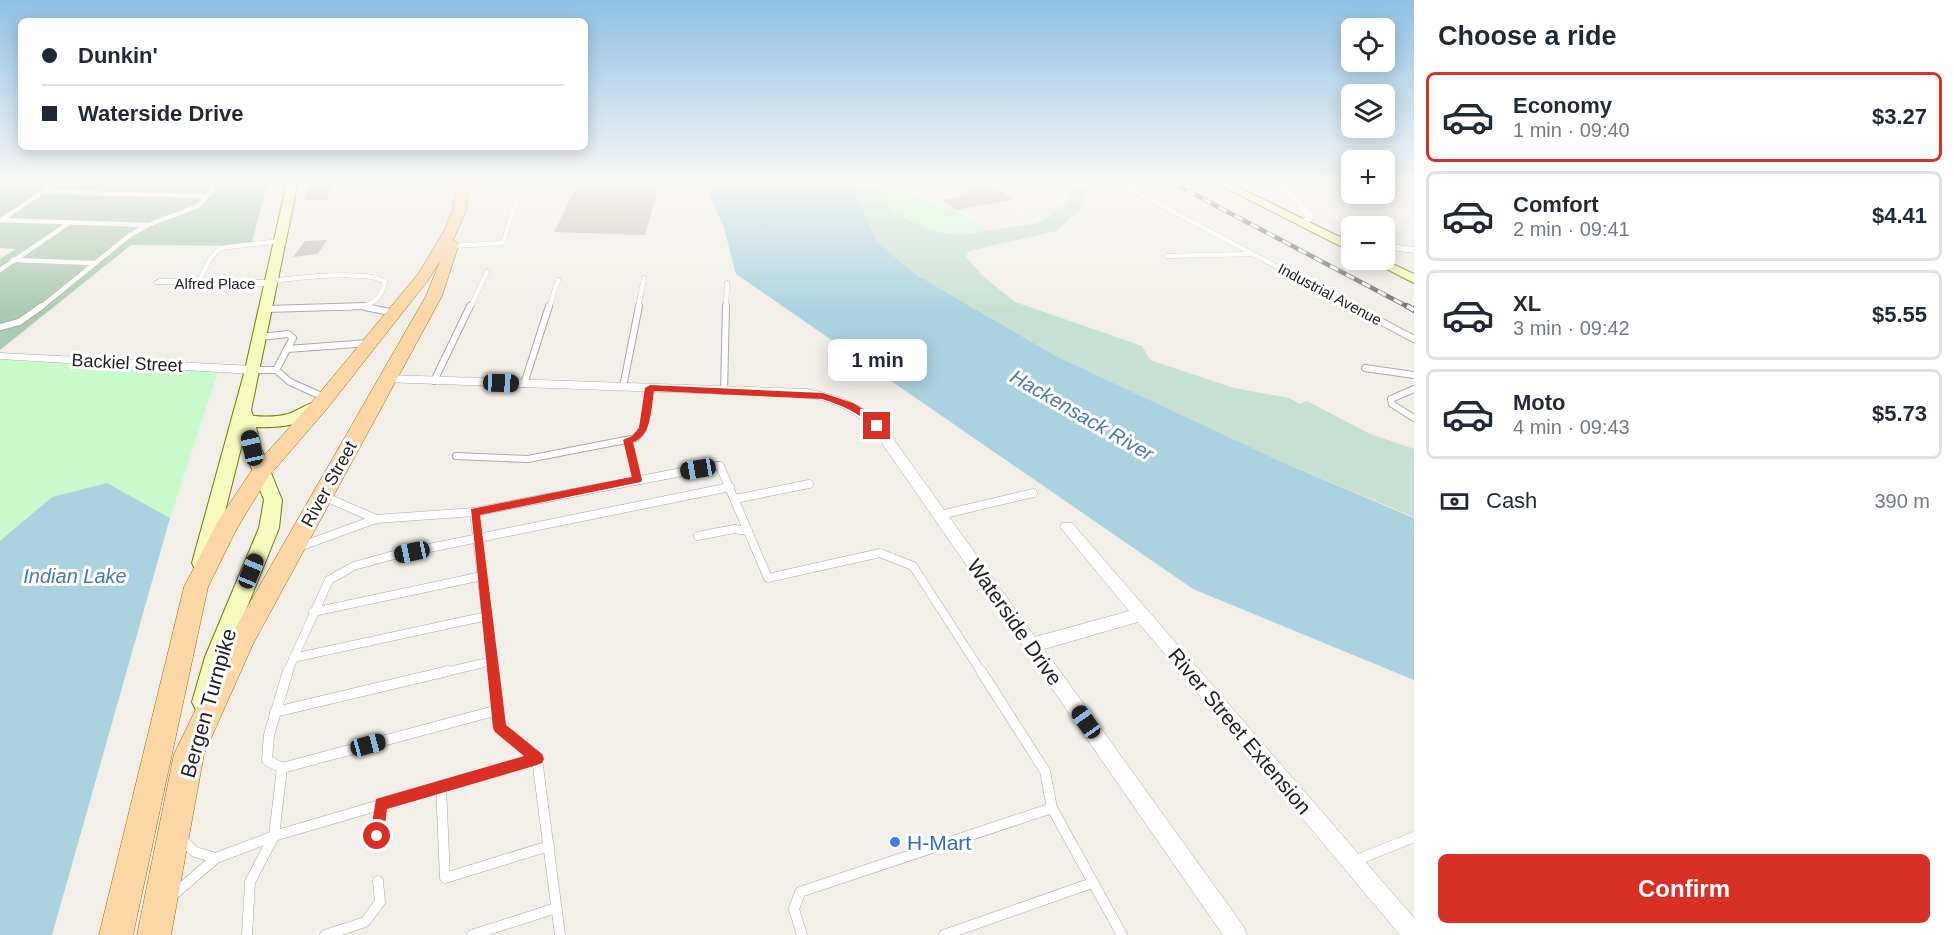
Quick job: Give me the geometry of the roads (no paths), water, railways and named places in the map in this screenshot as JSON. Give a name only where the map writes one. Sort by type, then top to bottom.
[{"type":"main road","name":"Bergen Turnpike","points":[[116,935],[196,587],[244,415],[284,226]]},
{"type":"main road","name":"River Street","points":[[196,587],[226,526],[261,472],[372,343],[446,248],[454,226]]},
{"type":"main road","points":[[1307,226],[1341,242]]},
{"type":"main road","name":"River Street","points":[[189,754],[242,640],[434,296],[448,261],[446,248]]},
{"type":"main road","points":[[1395,270],[1414,279]]},
{"type":"main road","points":[[244,415],[283,423],[304,415],[323,402]]},
{"type":"main road","name":"Bergen Turnpike","points":[[156,923],[189,754],[216,657],[268,528],[273,500],[252,448],[244,415]]},
{"type":"street","points":[[1336,240],[1341,241]]},
{"type":"street","points":[[1395,247],[1414,250]]},
{"type":"street","name":"Alfred Place","points":[[159,282],[271,282]]},
{"type":"street","name":"Backiel Street","points":[[3,358],[253,370]]},
{"type":"street","points":[[387,379],[724,391]]},
{"type":"street","name":"Waterside Drive","points":[[724,391],[806,393],[823,396],[850,405],[877,426],[1236,935]]},
{"type":"street","name":"River Street Extension","points":[[1067,527],[1414,935]]},
{"type":"street","points":[[1031,645],[1142,615]]},
{"type":"lane","points":[[0,270],[65,226]]},
{"type":"lane","points":[[0,327],[28,317],[84,274],[124,239],[148,226]]},
{"type":"lane","points":[[446,248],[503,243],[508,226]]},
{"type":"lane","name":"Industrial Avenue","points":[[1200,226],[1414,339]]},
{"type":"lane","points":[[198,283],[210,259],[220,248],[281,241]]},
{"type":"lane","points":[[1167,256],[1254,254]]},
{"type":"lane","points":[[14,261],[94,263]]},
{"type":"lane","points":[[434,381],[487,272]]},
{"type":"lane","points":[[266,309],[365,306],[372,304],[384,289],[385,282],[379,277],[308,276],[271,282]]},
{"type":"lane","points":[[623,387],[644,278]]},
{"type":"lane","points":[[524,384],[558,280]]},
{"type":"lane","points":[[724,391],[727,283]]},
{"type":"lane","points":[[365,306],[395,313]]},
{"type":"lane","points":[[260,337],[288,334],[293,338],[276,370]]},
{"type":"lane","points":[[287,349],[372,343]]},
{"type":"lane","points":[[1365,368],[1414,375]]},
{"type":"lane","points":[[253,370],[276,370],[290,382],[323,402]]},
{"type":"lane","points":[[456,456],[528,459],[636,438],[643,429],[650,388]]},
{"type":"lane","points":[[1414,389],[1390,399],[1392,404],[1414,418]]},
{"type":"lane","points":[[628,440],[637,480]]},
{"type":"lane","points":[[294,548],[376,519],[474,512],[719,465],[768,578],[879,553],[913,566],[1045,771],[1052,808],[1122,935]]},
{"type":"lane","points":[[735,499],[809,484]]},
{"type":"lane","points":[[498,711],[282,768],[267,760],[269,735],[284,679],[329,580],[354,566],[477,538],[730,487]]},
{"type":"lane","points":[[940,515],[1033,493]]},
{"type":"lane","points":[[323,496],[376,519]]},
{"type":"lane","points":[[474,512],[500,728],[537,759],[560,935]]},
{"type":"lane","points":[[698,536],[734,528],[748,531]]},
{"type":"lane","points":[[313,612],[482,576]]},
{"type":"lane","points":[[293,658],[487,616]]},
{"type":"lane","points":[[275,712],[492,662]]},
{"type":"lane","points":[[156,923],[185,883],[216,858],[274,837],[381,804],[537,759]]},
{"type":"lane","points":[[247,932],[250,882],[274,837],[282,768]]},
{"type":"lane","points":[[441,786],[445,878],[549,846]]},
{"type":"lane","points":[[377,836],[381,804]]},
{"type":"lane","points":[[802,935],[794,909],[800,892],[1052,808]]},
{"type":"lane","points":[[175,833],[195,852],[216,858]]},
{"type":"lane","points":[[1352,862],[1414,837]]},
{"type":"lane","points":[[325,935],[365,922],[380,902],[378,881]]},
{"type":"lane","points":[[944,935],[1092,883]]},
{"type":"lane","points":[[472,935],[556,908]]},
{"type":"water","name":"Hackensack River","points":[[723,226],[870,226],[877,242],[915,274],[1056,356],[1284,463],[1414,518],[1414,680],[1193,589],[736,274]]},
{"type":"water","name":"Indian Lake","points":[[107,483],[170,518],[52,935],[0,935],[0,541],[52,497]]},
{"type":"railway","points":[[1254,226],[1410,308]]},
{"type":"railway","points":[[1407,306],[1414,310]]},
{"type":"place","name":"H-Mart","points":[[895,842]]}]
